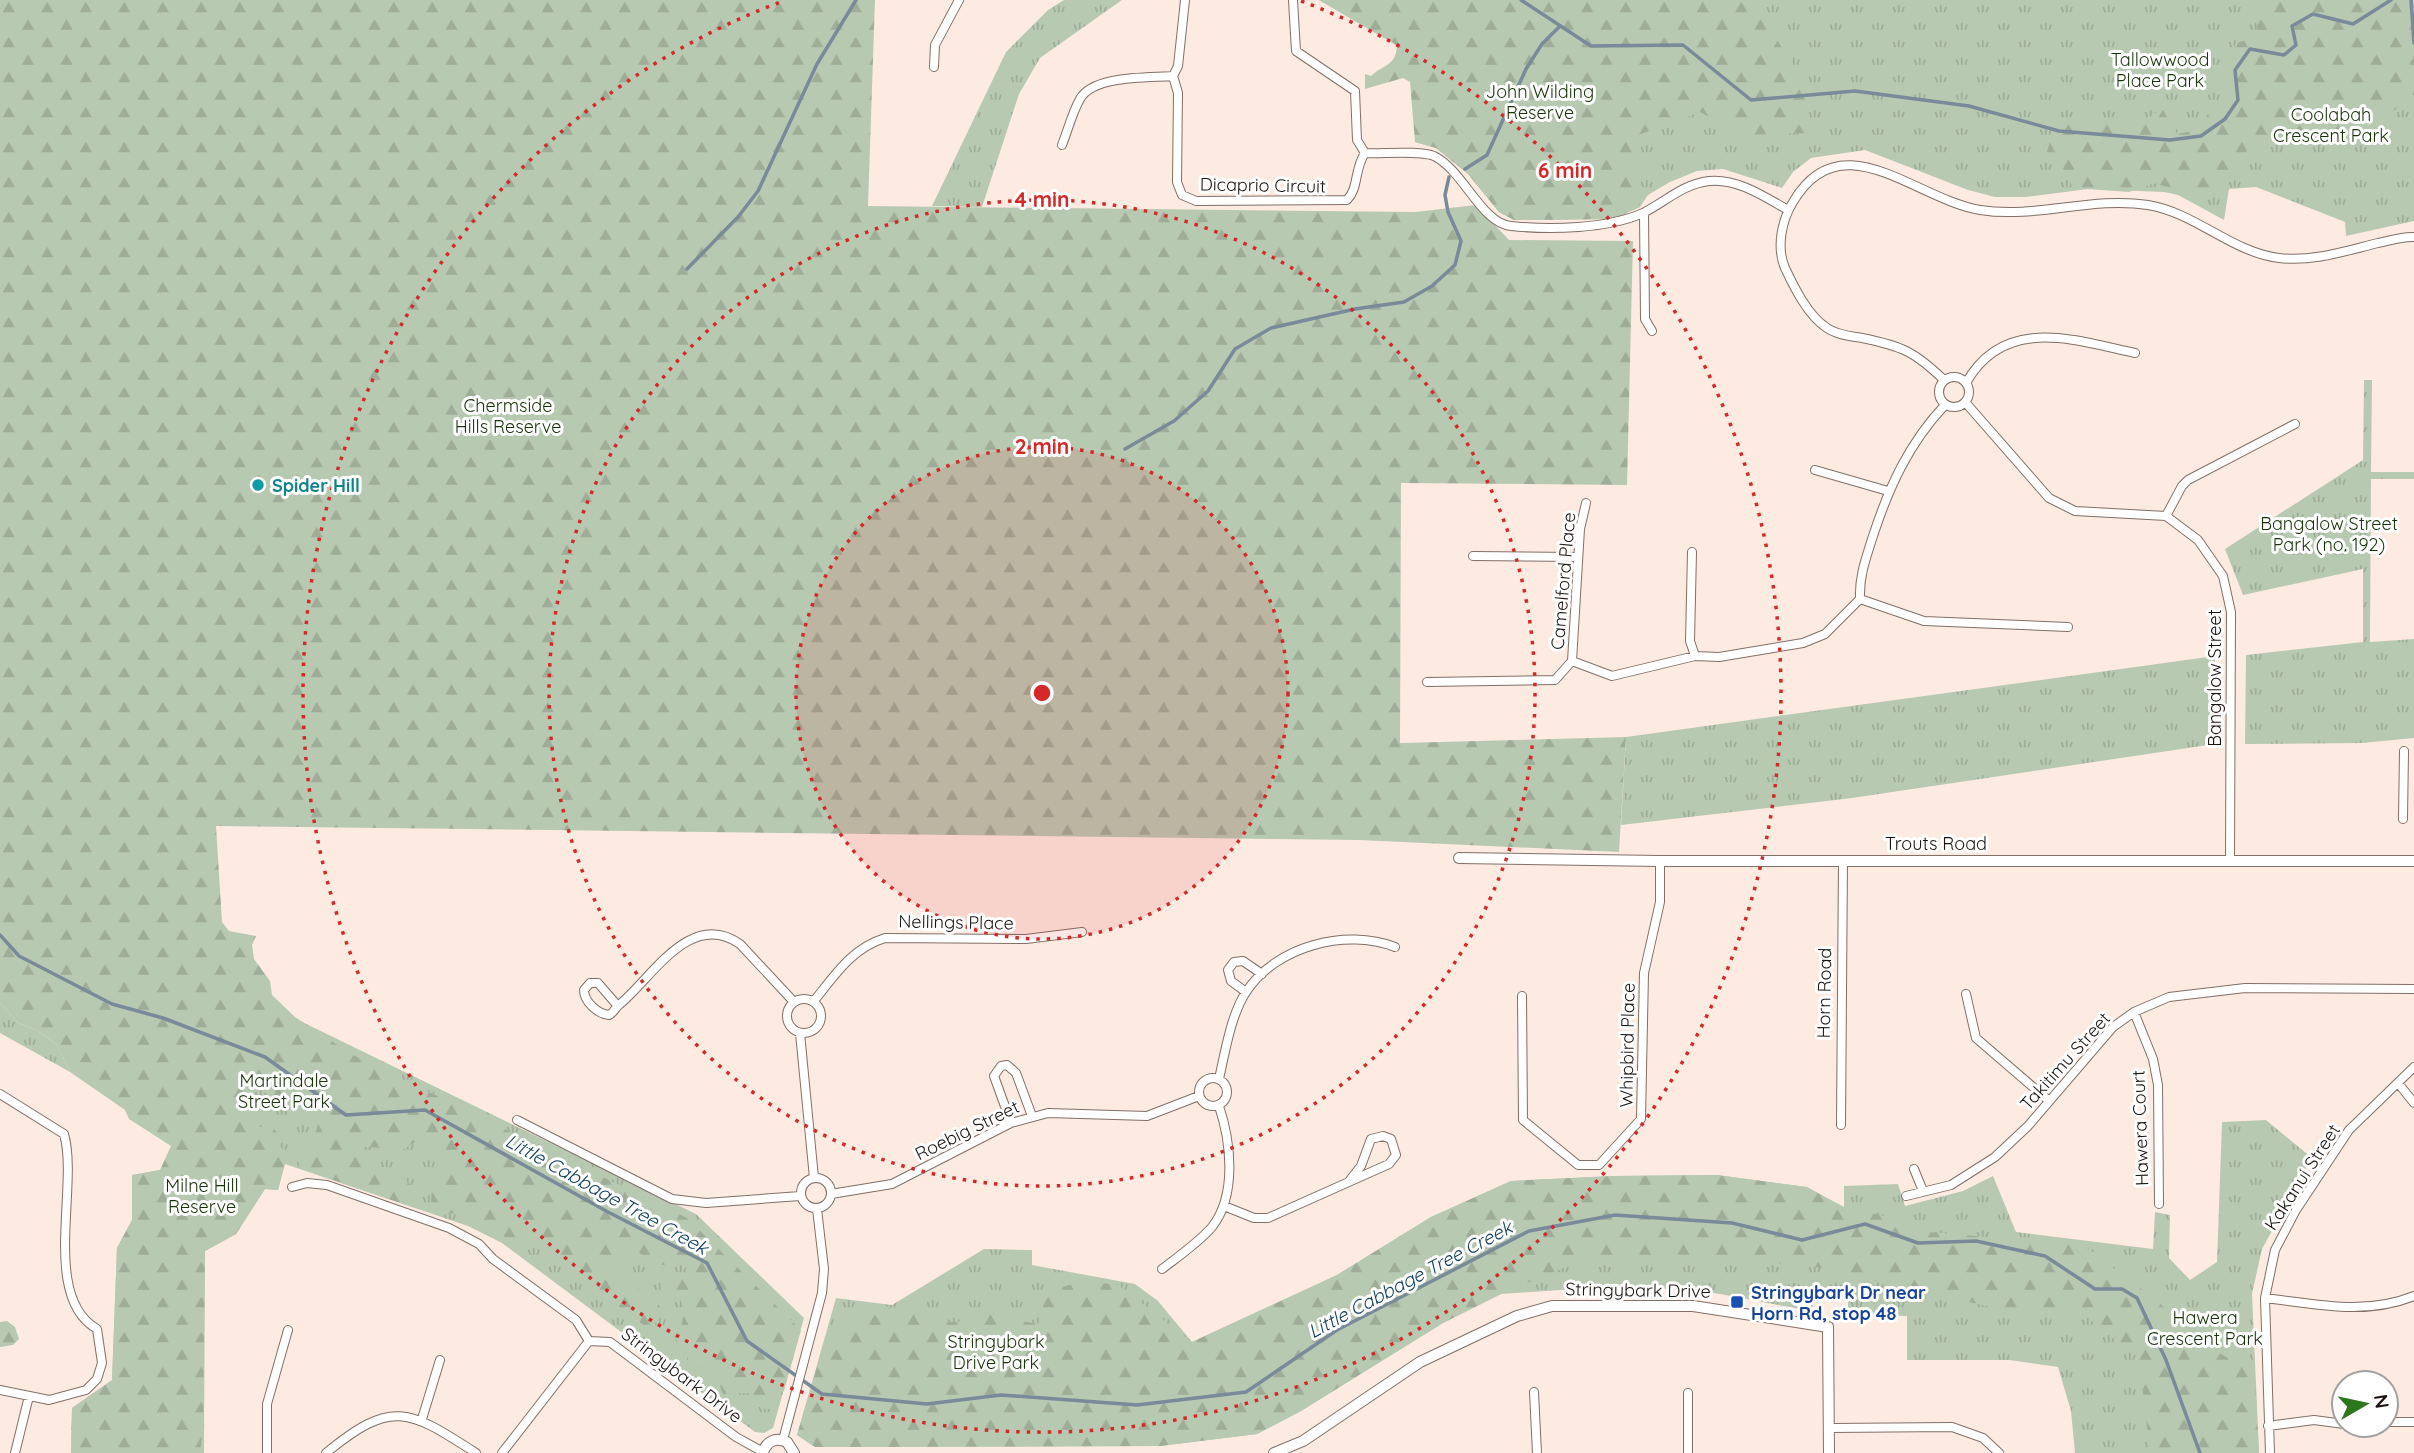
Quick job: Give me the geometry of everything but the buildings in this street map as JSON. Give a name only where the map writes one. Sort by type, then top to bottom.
[{"type":"street","points":[[934,67],[935,45],[959,0]]},
{"type":"street","name":"Dicaprio Circuit","points":[[1185,0],[1178,65],[1173,76],[1178,93],[1177,182],[1182,195],[1189,199],[1346,200],[1352,194],[1357,164],[1365,153]]},
{"type":"street","points":[[1293,0],[1296,51],[1355,91],[1357,140],[1365,153],[1431,155],[1460,177],[1490,215],[1504,225],[1600,225],[1644,213],[1685,187],[1709,181],[1737,184],[1788,209]]},
{"type":"street","points":[[1062,145],[1081,96],[1095,86],[1115,80],[1173,76]]},
{"type":"street","points":[[1944,380],[1923,359],[1909,350],[1840,334],[1816,319],[1782,259],[1782,236],[1788,209],[1815,176],[1833,166],[1851,163],[1873,168],[1956,204],[1989,211],[2025,213],[2113,201],[2168,209],[2238,246],[2280,258],[2316,258],[2414,237]]},
{"type":"street","points":[[1644,213],[1645,320],[1651,331]]},
{"type":"street","points":[[1966,383],[1976,368],[2001,346],[2035,336],[2135,354]]},
{"type":"street","points":[[1953,377],[1966,383],[1969,393],[1965,402],[1954,407],[1945,405],[1938,393],[1944,380],[1953,377]]},
{"type":"street","points":[[1965,402],[2049,498],[2075,511],[2166,516],[2188,480],[2295,424]]},
{"type":"street","points":[[1427,681],[1555,680],[1572,661],[1612,676],[1695,656],[1719,657],[1803,643],[1825,634],[1860,599],[1859,580],[1888,491],[1906,456],[1945,405]]},
{"type":"street","points":[[1815,470],[1888,491]]},
{"type":"street","name":"Camelford Place","points":[[1572,661],[1578,557],[1586,503]]},
{"type":"street","name":"Bangalow Street","points":[[2166,516],[2198,540],[2223,576],[2228,591],[2231,612],[2230,860]]},
{"type":"street","points":[[1692,552],[1690,641],[1695,656]]},
{"type":"street","points":[[1473,556],[1578,557]]},
{"type":"street","points":[[1860,599],[1924,621],[2068,627]]},
{"type":"street","points":[[2403,819],[2404,751]]},
{"type":"street","points":[[2404,785],[2414,785]]},
{"type":"street","name":"Trouts Road","points":[[1459,858],[1660,861],[2414,861]]},
{"type":"street","name":"Horn Road","points":[[1841,1125],[1843,860]]},
{"type":"street","name":"Whipbird Place","points":[[1522,996],[1523,1120],[1578,1165],[1599,1165],[1641,1119],[1644,973],[1660,902],[1660,861]]},
{"type":"street","name":"Nellings Place","points":[[814,1001],[846,961],[870,942],[886,938],[1026,939],[1082,932]]},
{"type":"street","points":[[617,1005],[598,983],[590,983],[584,990],[586,1000],[603,1014],[613,1013],[617,1005],[630,997],[680,944],[711,936],[732,938],[740,944],[794,1002]]},
{"type":"street","points":[[1161,1269],[1205,1233],[1224,1206],[1228,1148],[1219,1106],[1227,1095],[1226,1086],[1219,1079],[1246,992],[1262,974],[1287,956],[1332,942],[1365,938],[1395,947]]},
{"type":"street","points":[[1246,992],[1231,981],[1228,970],[1231,965],[1243,961],[1262,974]]},
{"type":"street","name":"Takitimu Street","points":[[1906,1196],[1951,1185],[1996,1157],[2028,1126],[2113,1027],[2134,1012],[2169,997],[2245,988],[2414,989]]},
{"type":"street","points":[[1966,994],[1976,1038],[2048,1100]]},
{"type":"street","points":[[804,999],[814,1001],[820,1010],[818,1025],[810,1032],[800,1032],[788,1022],[788,1011],[794,1002],[804,999]]},
{"type":"street","name":"Hawera Court","points":[[2134,1012],[2153,1059],[2158,1085],[2159,1204]]},
{"type":"street","points":[[800,1032],[814,1178]]},
{"type":"street","points":[[1011,1123],[995,1082],[996,1071],[1001,1066],[1007,1065],[1016,1073],[1032,1116]]},
{"type":"street","name":"Kakanui Street","points":[[2270,1453],[2265,1298],[2274,1250],[2296,1210],[2350,1130],[2414,1067]]},
{"type":"street","name":"Roebig Street","points":[[831,1194],[892,1184],[1011,1123],[1032,1116],[1048,1113],[1147,1116],[1199,1096],[1204,1081],[1219,1079]]},
{"type":"street","points":[[2398,1083],[2414,1103]]},
{"type":"street","points":[[0,1094],[64,1134],[68,1280],[84,1320],[97,1329],[102,1363],[92,1386],[79,1394],[61,1399],[0,1390]]},
{"type":"street","points":[[1199,1096],[1209,1106],[1219,1106]]},
{"type":"street","points":[[517,1120],[672,1199],[706,1203],[800,1196]]},
{"type":"street","points":[[1224,1206],[1255,1218],[1268,1218],[1350,1180],[1393,1160],[1396,1148],[1391,1139],[1383,1136],[1371,1139],[1361,1166],[1350,1180]]},
{"type":"street","points":[[1914,1169],[1923,1191]]},
{"type":"street","points":[[800,1196],[808,1207],[817,1209],[825,1205],[831,1194],[828,1184],[814,1178]]},
{"type":"street","points":[[800,1196],[803,1184],[814,1178]]},
{"type":"street","points":[[292,1188],[307,1183],[327,1185],[449,1228],[479,1244],[493,1259],[576,1320],[589,1341],[502,1453]]},
{"type":"street","points":[[794,1453],[791,1446],[783,1440],[822,1293],[823,1256],[817,1209]]},
{"type":"street","points":[[2265,1298],[2359,1309],[2391,1305],[2414,1296]]},
{"type":"street","name":"Stringybark Drive","points":[[1274,1453],[1303,1441],[1420,1362],[1517,1316],[1552,1306],[1693,1306],[1828,1327],[1830,1428]]},
{"type":"street","points":[[267,1453],[267,1404],[288,1330]]},
{"type":"street","name":"Stringybark Drive","points":[[589,1341],[610,1342],[736,1437],[763,1452],[768,1443],[783,1440]]},
{"type":"street","points":[[422,1419],[440,1360]]},
{"type":"street","points":[[1534,1392],[1537,1453]]},
{"type":"street","points":[[1688,1394],[1688,1453]]},
{"type":"street","points":[[15,1453],[29,1396]]},
{"type":"street","points":[[326,1453],[368,1422],[398,1415],[422,1419],[476,1453]]},
{"type":"street","points":[[2268,1426],[2314,1420],[2330,1422]]},
{"type":"street","points":[[1829,1453],[1830,1428],[1952,1427],[1983,1438],[1999,1453]]},
{"type":"green space","name":"Chermside Hills Reserve","points":[[0,0],[875,0],[868,206],[1415,212],[1476,205],[1509,240],[1633,241],[1627,485],[1401,483],[1400,743],[1626,737],[1619,852],[1359,840],[216,826],[222,922],[229,931],[256,936],[252,945],[254,959],[270,981],[272,995],[295,1017],[351,1054],[687,1218],[801,1330],[784,1391],[777,1395],[771,1409],[761,1409],[752,1393],[723,1394],[715,1373],[687,1362],[687,1356],[670,1331],[675,1326],[681,1327],[685,1309],[680,1299],[662,1292],[659,1275],[668,1274],[694,1281],[695,1275],[681,1264],[660,1265],[639,1253],[609,1256],[608,1267],[626,1276],[627,1285],[649,1295],[659,1305],[659,1318],[653,1326],[645,1326],[527,1240],[504,1237],[462,1215],[437,1212],[431,1206],[432,1179],[447,1173],[460,1173],[463,1168],[457,1160],[420,1139],[404,1149],[364,1147],[364,1153],[415,1189],[420,1195],[418,1209],[298,1168],[315,1135],[318,1113],[291,1097],[269,1097],[261,1088],[247,1088],[240,1098],[252,1127],[272,1127],[279,1134],[280,1146],[287,1154],[278,1190],[265,1189],[236,1234],[205,1251],[203,1427],[200,1453],[71,1453],[72,1408],[112,1380],[117,1248],[132,1220],[132,1175],[160,1170],[171,1146],[129,1119],[125,1110],[70,1072],[57,1045],[38,1031],[17,1022],[0,1002]]},
{"type":"green space","points":[[1064,0],[1122,0],[1040,58],[1019,94],[982,207],[932,206],[1006,52],[1048,10]]},
{"type":"green space","points":[[1319,0],[2330,0],[2414,43],[2414,221],[2346,236],[2345,222],[2256,187],[2229,189],[2224,220],[2178,195],[2164,192],[2088,189],[2026,197],[1995,197],[1968,190],[1865,150],[1811,158],[1793,172],[1782,188],[1723,169],[1697,171],[1670,182],[1648,195],[1640,207],[1613,219],[1514,220],[1499,212],[1468,174],[1436,148],[1415,142],[1418,58]]},
{"type":"green space","name":"John Wilding Reserve","points":[[1319,0],[1750,0],[1803,79],[1813,133],[1742,135],[1700,112],[1633,137],[1640,207],[1613,219],[1514,220],[1499,212],[1468,174],[1436,148],[1415,142],[1410,82],[1403,78],[1365,89],[1365,74],[1371,76],[1391,61],[1397,45]]},
{"type":"green space","name":"Coolabah Crescent Park","points":[[2272,0],[2414,0],[2414,95],[2411,94],[2385,118],[2336,140],[2282,147],[2277,132],[2249,142],[2242,168],[2200,197],[2154,183],[2129,192],[2073,188],[2065,171],[2047,152],[2055,123],[2140,124],[2162,108],[2177,134],[2202,129],[2211,105],[2229,106],[2226,84],[2235,44],[2258,35],[2255,12]]},
{"type":"green space","name":"Bangalow Street Park (no. 192)","points":[[2364,380],[2372,380],[2371,472],[2414,472],[2414,479],[2371,479],[2370,642],[2414,639],[2414,738],[2362,743],[2245,744],[2246,655],[2363,642],[2363,569],[2243,595],[2225,549],[2363,460]]},
{"type":"green space","points":[[2215,656],[2215,744],[1852,798],[1621,825],[1626,737]]},
{"type":"green space","name":"Martindale Street Park","points":[[247,995],[696,1214],[804,1318],[773,1428],[764,1433],[755,1432],[502,1243],[468,1226],[285,1164],[278,1190],[265,1189],[236,1234],[205,1251],[204,1453],[71,1453],[72,1408],[112,1380],[117,1248],[132,1220],[132,1175],[160,1170],[185,1135]]},
{"type":"green space","points":[[0,1002],[17,1022],[38,1031],[57,1045],[70,1072],[0,1033]]},
{"type":"green space","name":"Stringybark Drive Park","points":[[2266,1120],[2312,1158],[2262,1249],[2252,1294],[2259,1453],[2075,1453],[2071,1411],[2058,1367],[2009,1360],[1907,1360],[1907,1316],[1848,1315],[1848,1300],[1824,1299],[1824,1292],[1817,1294],[1812,1308],[1805,1310],[1693,1289],[1590,1288],[1501,1294],[1443,1323],[1301,1411],[1257,1434],[1160,1446],[815,1447],[797,1435],[836,1298],[892,1305],[984,1249],[1032,1250],[1032,1265],[1135,1284],[1158,1301],[1192,1342],[1337,1275],[1431,1217],[1511,1181],[1717,1175],[1807,1187],[1844,1207],[1844,1186],[1898,1184],[1905,1206],[1963,1191],[1993,1176],[2016,1232],[2153,1249],[2155,1212],[2170,1215],[2169,1258],[2190,1280],[2217,1262],[2222,1122]]},
{"type":"green space","name":"Stringybark Drive Park","points":[[1717,1175],[1807,1187],[1844,1208],[1881,1215],[1916,1231],[2083,1245],[2157,1301],[2202,1342],[2255,1375],[2259,1453],[2150,1453],[2139,1358],[2079,1311],[2000,1309],[1816,1267],[1716,1257],[1582,1260],[1501,1294],[1443,1323],[1301,1411],[1257,1434],[1160,1446],[815,1447],[797,1435],[827,1333],[841,1326],[862,1323],[861,1310],[868,1304],[912,1310],[929,1324],[965,1321],[994,1308],[1011,1319],[1038,1324],[1047,1291],[1084,1281],[1118,1285],[1192,1342],[1337,1275],[1431,1217],[1511,1181]]},
{"type":"green space","points":[[7,1321],[15,1327],[19,1339],[13,1345],[0,1347],[0,1322]]},
{"type":"waterway","points":[[687,269],[738,217],[758,191],[817,64],[856,0]]},
{"type":"waterway","points":[[1521,0],[1591,46],[1683,45],[1751,100],[1855,91],[1969,106],[2059,131],[2170,140],[2201,136],[2225,119],[2238,100],[2235,70],[2250,49],[2284,55],[2296,45],[2292,26],[2313,14],[2353,24],[2391,0]]},
{"type":"waterway","points":[[2411,0],[2414,43]]},
{"type":"waterway","points":[[1465,169],[1487,155],[1526,69],[1542,44],[1560,26]]},
{"type":"waterway","points":[[1125,449],[1174,421],[1208,391],[1235,349],[1271,328],[1355,309],[1404,302],[1432,286],[1455,265],[1461,241],[1448,212],[1445,195],[1449,177]]},
{"type":"waterway","name":"Little Cabbage Tree Creek","points":[[0,935],[19,956],[112,1004],[163,1018],[265,1057],[346,1115],[425,1110],[608,1212],[707,1263],[747,1341],[822,1394],[927,1404],[1001,1395],[1137,1405],[1246,1392],[1337,1330],[1529,1231],[1615,1215],[1732,1223],[1802,1240],[1865,1224],[1918,1243],[1976,1241],[2045,1256],[2095,1289],[2122,1289],[2137,1298],[2166,1360],[2200,1453]]},
{"type":"place","name":"Spider Hill","points":[[258,485]]},
{"type":"place","name":"Stringybark Dr near Horn Rd, stop 48","points":[[1737,1302]]},
{"type":"park label","name":"Tallowwood Place Park","points":[[2160,69]]},
{"type":"park label","name":"Milne Hill Reserve","points":[[202,1195]]},
{"type":"park label","name":"Hawera Crescent Park","points":[[2205,1327]]}]
